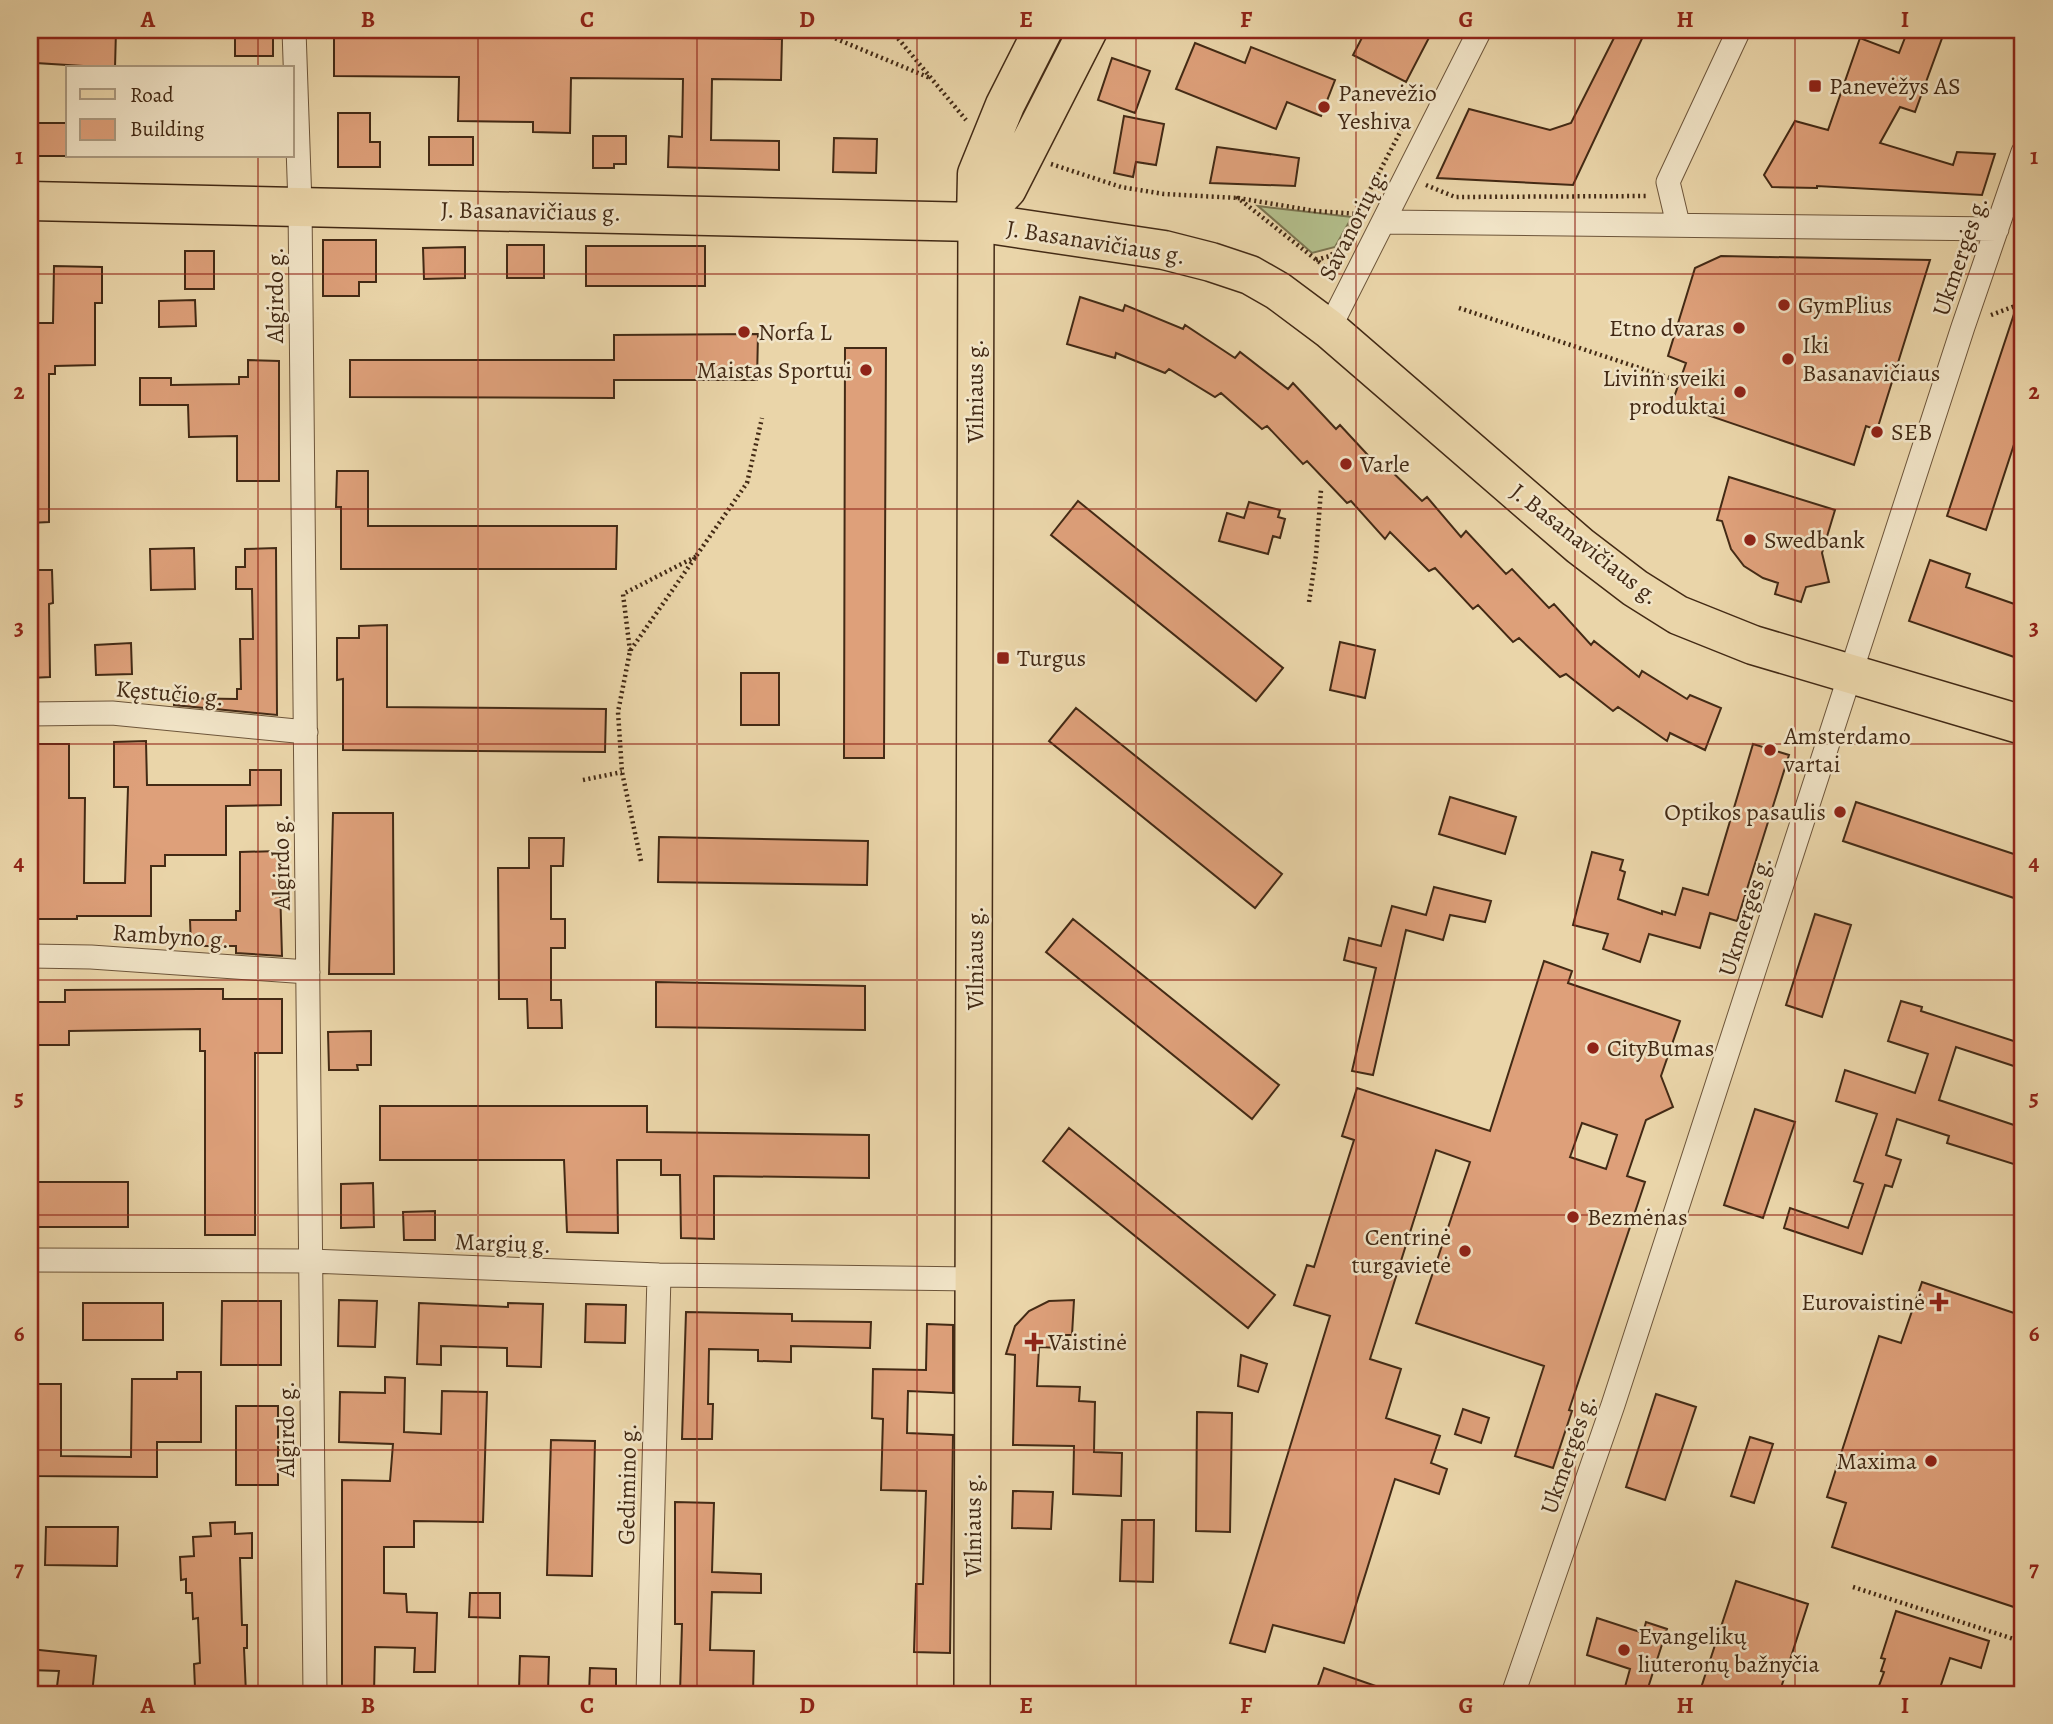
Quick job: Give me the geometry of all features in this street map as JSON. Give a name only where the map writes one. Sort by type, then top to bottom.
[{"type":"highway","name":"Vilniaus g.","points":[[976,222],[977,174],[991,137],[1043,30]]},
{"type":"highway","points":[[976,222],[1007,189],[1088,30]]},
{"type":"highway","name":"J. Basanavičiaus g.","points":[[30,201],[976,222],[1164,250],[1211,262],[1250,275],[1269,285],[1329,329],[1580,546],[1635,589],[1678,615],[1753,645],[2023,725]]},
{"type":"main road","name":"Vilniaus g.","points":[[972,1694],[976,222]]},
{"type":"street","name":"Algirdo g.","points":[[294,30],[300,205],[315,1694]]},
{"type":"street","name":"Savanorių g.","points":[[1329,329],[1480,30]]},
{"type":"street","points":[[1678,224],[1669,188],[1740,30]]},
{"type":"street","name":"Ukmergės g.","points":[[1513,1694],[1617,1393],[2023,152]]},
{"type":"street","points":[[1384,222],[1997,229]]},
{"type":"street","name":"Kęstučio g.","points":[[30,714],[112,713],[306,732]]},
{"type":"street","name":"Rambyno g.","points":[[30,956],[91,957],[308,972]]},
{"type":"street","name":"Margių g.","points":[[30,1259],[311,1261],[659,1275],[974,1279]]},
{"type":"street","name":"Gedimino g.","points":[[648,1694],[659,1275]]},
{"type":"path","points":[[815,30],[932,79]]},
{"type":"path","points":[[891,30],[971,126],[991,137]]},
{"type":"path","points":[[1314,260],[1330,256],[1340,247],[1413,107]]},
{"type":"path","points":[[1025,155],[1121,187],[1164,194],[1238,198],[1315,211],[1358,214]]},
{"type":"path","points":[[1432,187],[1455,197],[1669,188]]},
{"type":"path","points":[[1238,198],[1314,260],[1351,285]]},
{"type":"path","points":[[1459,308],[1679,381]]},
{"type":"path","points":[[630,651],[747,483],[762,418]]},
{"type":"path","points":[[1309,602],[1321,490]]},
{"type":"path","points":[[641,861],[622,772],[618,712],[630,651],[623,594],[698,556]]},
{"type":"path","points":[[583,780],[622,772]]},
{"type":"path","points":[[1853,1587],[2023,1642]]},
{"type":"green space","points":[[1258,206],[1352,217],[1335,247],[1312,253]]},
{"type":"building","points":[[36,30],[116,30],[115,66],[36,63]]},
{"type":"building","points":[[235,30],[273,30],[273,56],[235,56]]},
{"type":"building","points":[[1366,30],[1433,30],[1406,82],[1353,55]]},
{"type":"building","points":[[1618,30],[1646,30],[1573,185],[1437,178],[1469,109],[1550,130],[1571,123]]},
{"type":"building","points":[[1908,30],[1945,30],[1915,112],[1900,107],[1880,143],[1953,165],[1957,152],[1995,154],[1982,195],[1817,186],[1772,187],[1764,175],[1795,121],[1828,130],[1860,38],[1899,53]]},
{"type":"building","points":[[334,35],[782,39],[781,80],[712,79],[711,140],[779,141],[779,170],[668,167],[669,136],[682,137],[683,79],[571,78],[570,133],[533,132],[533,122],[458,121],[459,77],[334,76]]},
{"type":"building","points":[[1195,43],[1245,63],[1251,47],[1335,80],[1321,116],[1287,102],[1276,129],[1176,89]]},
{"type":"building","points":[[1112,58],[1150,71],[1135,113],[1098,100]]},
{"type":"building","points":[[338,113],[370,113],[370,142],[380,142],[380,167],[338,167]]},
{"type":"building","points":[[1124,116],[1164,124],[1156,165],[1136,162],[1133,177],[1114,173]]},
{"type":"building","points":[[36,123],[66,123],[66,156],[36,156]]},
{"type":"building","points":[[593,136],[626,136],[626,164],[614,164],[614,168],[593,168]]},
{"type":"building","points":[[429,137],[473,137],[473,165],[429,165]]},
{"type":"building","points":[[834,138],[877,139],[876,173],[833,172]]},
{"type":"building","points":[[1217,147],[1299,158],[1295,186],[1210,183]]},
{"type":"building","points":[[323,240],[376,240],[376,282],[359,282],[359,296],[323,296]]},
{"type":"building","points":[[507,245],[544,245],[544,278],[507,278]]},
{"type":"building","points":[[586,246],[705,246],[705,286],[586,286]]},
{"type":"building","points":[[465,247],[465,278],[424,279],[423,248]]},
{"type":"building","points":[[185,251],[214,251],[214,289],[185,289]]},
{"type":"building","name":"Iki Basanavičiaus","points":[[1721,256],[1930,260],[1877,430],[1866,426],[1854,465],[1672,403],[1686,363],[1668,356],[1695,268]]},
{"type":"building","points":[[54,266],[102,267],[102,303],[95,303],[95,365],[55,366],[55,374],[49,374],[49,522],[30,523],[30,323],[53,323]]},
{"type":"building","points":[[2020,296],[2023,297],[2023,417],[1986,530],[1947,516]]},
{"type":"building","points":[[1080,297],[1123,311],[1125,305],[1183,329],[1185,325],[1235,358],[1240,352],[1288,389],[1293,383],[1336,429],[1340,425],[1378,466],[1382,462],[1422,501],[1427,497],[1461,537],[1466,531],[1506,574],[1512,569],[1549,608],[1554,604],[1591,645],[1594,641],[1639,677],[1642,671],[1687,699],[1690,695],[1721,708],[1705,750],[1670,733],[1667,741],[1618,707],[1613,711],[1566,674],[1560,677],[1519,638],[1513,642],[1478,605],[1473,609],[1435,568],[1429,571],[1390,532],[1385,539],[1351,501],[1347,503],[1307,461],[1303,464],[1267,426],[1262,429],[1221,393],[1215,397],[1169,369],[1165,373],[1116,353],[1115,358],[1067,344]]},
{"type":"building","points":[[195,300],[196,326],[159,327],[159,301]]},
{"type":"building","points":[[758,334],[757,380],[614,380],[614,398],[350,397],[350,360],[614,360],[614,335]]},
{"type":"building","points":[[845,348],[886,348],[884,758],[844,758]]},
{"type":"building","points":[[248,360],[279,361],[279,481],[237,481],[237,436],[189,437],[188,405],[140,405],[140,378],[171,378],[171,385],[239,384],[239,377],[248,377]]},
{"type":"building","points":[[337,471],[368,471],[368,526],[617,526],[616,569],[341,569],[341,507],[336,507]]},
{"type":"building","points":[[1729,477],[1835,510],[1822,553],[1829,582],[1806,587],[1801,602],[1775,594],[1778,583],[1763,578],[1744,566],[1731,549],[1722,521],[1717,520]]},
{"type":"building","points":[[1078,501],[1283,668],[1256,701],[1051,535]]},
{"type":"building","points":[[1249,502],[1280,510],[1278,517],[1285,519],[1280,538],[1273,536],[1268,554],[1219,541],[1227,513],[1244,518]]},
{"type":"building","points":[[194,548],[195,589],[151,590],[150,549]]},
{"type":"building","points":[[276,548],[277,715],[174,705],[174,698],[237,699],[237,689],[241,689],[240,639],[253,639],[252,589],[236,589],[236,567],[245,567],[245,549]]},
{"type":"building","points":[[1930,560],[1970,574],[1966,587],[2023,607],[2023,660],[1909,621]]},
{"type":"building","points":[[30,570],[52,570],[53,603],[49,604],[50,677],[30,678]]},
{"type":"building","points":[[387,625],[387,707],[606,709],[605,752],[343,750],[343,679],[337,680],[337,638],[359,638],[359,626]]},
{"type":"building","points":[[1340,642],[1375,650],[1365,698],[1330,690]]},
{"type":"building","points":[[131,643],[132,674],[96,675],[95,645]]},
{"type":"building","points":[[741,673],[779,673],[779,725],[741,725]]},
{"type":"building","points":[[1076,708],[1282,874],[1255,908],[1049,741]]},
{"type":"building","points":[[146,741],[147,785],[250,785],[250,770],[281,770],[281,805],[226,806],[226,855],[165,855],[165,866],[151,866],[151,916],[37,919],[36,787],[30,787],[30,744],[69,744],[69,798],[85,798],[84,883],[125,883],[128,787],[114,787],[114,742]]},
{"type":"building","points":[[1753,744],[1789,755],[1737,921],[1710,913],[1700,948],[1649,934],[1640,962],[1603,949],[1608,934],[1573,925],[1592,852],[1623,860],[1620,870],[1625,872],[1618,899],[1662,914],[1662,911],[1675,915],[1683,888],[1708,895]]},
{"type":"building","points":[[1450,797],[1516,817],[1505,854],[1439,834]]},
{"type":"building","points":[[1856,802],[2023,857],[2023,901],[1843,841]]},
{"type":"building","points":[[333,813],[393,813],[394,974],[329,974]]},
{"type":"building","points":[[659,837],[868,841],[867,885],[658,882]]},
{"type":"building","points":[[529,838],[564,838],[563,866],[551,866],[551,919],[565,919],[565,948],[551,948],[551,1000],[561,1000],[562,1028],[528,1028],[527,999],[499,999],[498,868],[529,868]]},
{"type":"building","points":[[279,851],[282,956],[236,953],[236,946],[191,946],[190,920],[236,920],[236,911],[240,911],[240,852]]},
{"type":"building","points":[[1434,887],[1491,901],[1485,922],[1450,915],[1443,940],[1406,930],[1373,1075],[1352,1071],[1376,968],[1344,960],[1349,938],[1381,946],[1392,906],[1426,915]]},
{"type":"building","points":[[1815,914],[1851,925],[1822,1017],[1786,1005]]},
{"type":"building","points":[[1073,919],[1279,1085],[1252,1119],[1046,952]]},
{"type":"building","points":[[1544,961],[1572,971],[1568,983],[1680,1021],[1661,1076],[1673,1107],[1646,1120],[1627,1176],[1645,1182],[1569,1410],[1572,1411],[1553,1468],[1515,1456],[1544,1366],[1416,1323],[1470,1162],[1436,1150],[1370,1359],[1401,1369],[1386,1418],[1440,1436],[1431,1463],[1447,1469],[1439,1494],[1395,1479],[1344,1643],[1273,1625],[1265,1652],[1230,1643],[1330,1316],[1294,1305],[1307,1265],[1314,1267],[1354,1140],[1342,1136],[1357,1088],[1490,1131]],"holes":[[[1582,1123],[1617,1135],[1606,1169],[1570,1157]]]},
{"type":"building","points":[[656,982],[865,986],[865,1030],[656,1027]]},
{"type":"building","points":[[223,989],[223,999],[282,999],[282,1053],[255,1053],[255,1235],[205,1235],[205,1051],[200,1051],[200,1029],[69,1031],[69,1045],[30,1045],[30,1002],[65,1002],[65,990]]},
{"type":"building","points":[[1901,1001],[1922,1007],[1921,1011],[2023,1044],[2023,1069],[1956,1047],[1939,1100],[2023,1128],[2023,1167],[1947,1143],[1949,1136],[1897,1119],[1886,1155],[1901,1160],[1892,1187],[1885,1185],[1862,1254],[1784,1228],[1790,1208],[1848,1228],[1863,1184],[1854,1181],[1877,1114],[1836,1101],[1845,1070],[1915,1093],[1928,1054],[1888,1041]]},
{"type":"building","points":[[371,1031],[371,1065],[357,1065],[358,1070],[329,1070],[328,1032]]},
{"type":"building","points":[[380,1106],[647,1106],[647,1132],[869,1135],[869,1178],[714,1176],[714,1239],[681,1238],[680,1175],[661,1175],[661,1160],[617,1160],[618,1233],[567,1232],[564,1160],[380,1160]]},
{"type":"building","points":[[1755,1109],[1795,1122],[1763,1218],[1724,1205]]},
{"type":"building","points":[[1069,1128],[1275,1295],[1248,1328],[1043,1161]]},
{"type":"building","points":[[30,1182],[128,1182],[128,1227],[30,1227]]},
{"type":"building","points":[[373,1183],[374,1227],[341,1228],[341,1184]]},
{"type":"building","points":[[435,1211],[435,1240],[404,1240],[403,1212]]},
{"type":"building","name":"Maxima","points":[[1922,1282],[2023,1316],[2023,1610],[1832,1547],[1846,1503],[1827,1497],[1879,1336],[1901,1343]]},
{"type":"building","points":[[339,1300],[377,1301],[375,1347],[338,1346]]},
{"type":"building","points":[[1074,1300],[1072,1335],[1060,1335],[1060,1348],[1039,1347],[1037,1386],[1080,1387],[1079,1401],[1095,1402],[1094,1452],[1122,1453],[1121,1496],[1073,1494],[1074,1446],[1013,1445],[1015,1355],[1006,1354],[1015,1326],[1029,1311],[1049,1301]]},
{"type":"building","points":[[222,1301],[281,1301],[281,1365],[221,1365]]},
{"type":"building","points":[[83,1303],[163,1303],[163,1340],[83,1340]]},
{"type":"building","points":[[419,1303],[508,1307],[508,1303],[543,1304],[541,1367],[507,1366],[507,1348],[441,1346],[441,1365],[417,1364]]},
{"type":"building","points":[[586,1304],[626,1305],[625,1343],[585,1342]]},
{"type":"building","points":[[686,1312],[792,1314],[792,1321],[871,1322],[870,1348],[791,1346],[791,1362],[758,1361],[758,1350],[709,1349],[708,1404],[713,1404],[712,1439],[682,1439]]},
{"type":"building","points":[[927,1324],[953,1325],[953,1393],[908,1391],[907,1433],[953,1435],[950,1653],[914,1652],[916,1584],[923,1584],[926,1491],[881,1490],[883,1419],[872,1418],[873,1369],[926,1370]]},
{"type":"building","points":[[1241,1355],[1267,1364],[1258,1392],[1238,1386]]},
{"type":"building","points":[[177,1372],[201,1372],[201,1442],[157,1442],[157,1477],[32,1476],[30,1384],[61,1384],[61,1456],[131,1457],[132,1379],[177,1379]]},
{"type":"building","points":[[385,1377],[405,1378],[404,1432],[441,1434],[442,1391],[487,1392],[483,1522],[414,1521],[414,1547],[384,1547],[384,1593],[406,1594],[407,1612],[437,1613],[435,1672],[414,1672],[415,1648],[375,1647],[374,1694],[342,1694],[342,1480],[390,1481],[393,1444],[339,1442],[340,1392],[385,1393]]},
{"type":"building","points":[[1656,1394],[1696,1407],[1665,1500],[1626,1487]]},
{"type":"building","points":[[236,1406],[278,1406],[278,1485],[236,1485]]},
{"type":"building","points":[[1463,1409],[1489,1418],[1481,1443],[1455,1434]]},
{"type":"building","points":[[1197,1412],[1232,1413],[1230,1532],[1196,1531]]},
{"type":"building","points":[[1750,1437],[1773,1444],[1754,1503],[1731,1496]]},
{"type":"building","points":[[551,1440],[595,1441],[592,1576],[547,1575]]},
{"type":"building","points":[[1013,1491],[1053,1492],[1051,1529],[1012,1528]]},
{"type":"building","points":[[675,1502],[714,1503],[712,1572],[761,1574],[761,1593],[712,1592],[710,1650],[754,1651],[753,1694],[680,1693],[682,1624],[675,1624]]},
{"type":"building","points":[[1122,1520],[1154,1520],[1153,1582],[1120,1581]]},
{"type":"building","points":[[235,1522],[235,1534],[252,1533],[252,1558],[240,1558],[242,1625],[247,1625],[247,1648],[244,1648],[246,1694],[202,1694],[202,1688],[195,1688],[194,1664],[200,1663],[198,1618],[193,1619],[192,1593],[186,1593],[186,1579],[181,1580],[180,1557],[194,1556],[193,1537],[211,1536],[210,1523]]},
{"type":"building","points":[[46,1527],[118,1527],[117,1566],[45,1565]]},
{"type":"building","points":[[1736,1581],[1808,1604],[1779,1694],[1699,1694]]},
{"type":"building","points":[[470,1593],[500,1593],[500,1618],[469,1617]]},
{"type":"building","points":[[1896,1611],[1989,1641],[1981,1668],[1950,1658],[1938,1694],[1876,1694],[1884,1672],[1881,1671],[1885,1659],[1881,1658]]},
{"type":"building","name":"Evangelikų liuteronų bažnyčia","points":[[1597,1618],[1643,1633],[1646,1622],[1667,1629],[1646,1694],[1623,1694],[1630,1669],[1587,1655]]},
{"type":"building","points":[[30,1649],[96,1656],[92,1694],[56,1694],[59,1671],[30,1670]]},
{"type":"building","points":[[520,1656],[549,1657],[548,1691],[519,1690]]},
{"type":"building","points":[[590,1668],[616,1669],[616,1694],[589,1694]]},
{"type":"building","points":[[1324,1668],[1390,1691],[1390,1694],[1315,1694]]},
{"type":"place","name":"Panevėžys AS","points":[[1815,86]]},
{"type":"place","name":"Panevėžio Yeshiva","points":[[1324,107]]},
{"type":"place","name":"GymPlius","points":[[1784,305]]},
{"type":"place","name":"Etno dvaras","points":[[1739,328]]},
{"type":"place","name":"Norfa L","points":[[744,332]]},
{"type":"place","name":"Iki Basanavičiaus","points":[[1788,359]]},
{"type":"place","name":"Maistas Sportui","points":[[866,370]]},
{"type":"place","name":"Livinn sveiki produktai","points":[[1740,392]]},
{"type":"place","name":"SEB","points":[[1877,432]]},
{"type":"place","name":"Varle","points":[[1346,464]]},
{"type":"place","name":"Swedbank","points":[[1750,540]]},
{"type":"place","name":"Turgus","points":[[1003,658]]},
{"type":"place","name":"Amsterdamo vartai","points":[[1770,750]]},
{"type":"place","name":"Optikos pasaulis","points":[[1840,812]]},
{"type":"place","name":"CityBumas","points":[[1593,1048]]},
{"type":"place","name":"Bezmėnas","points":[[1573,1217]]},
{"type":"place","name":"Centrinė turgavietė","points":[[1465,1251]]},
{"type":"place","name":"Eurovaistinė","points":[[1939,1302]]},
{"type":"place","name":"Vaistinė","points":[[1034,1342]]},
{"type":"place","name":"Maxima","points":[[1931,1461]]},
{"type":"place","name":"Evangelikų liuteronų bažnyčia","points":[[1624,1650]]}]
